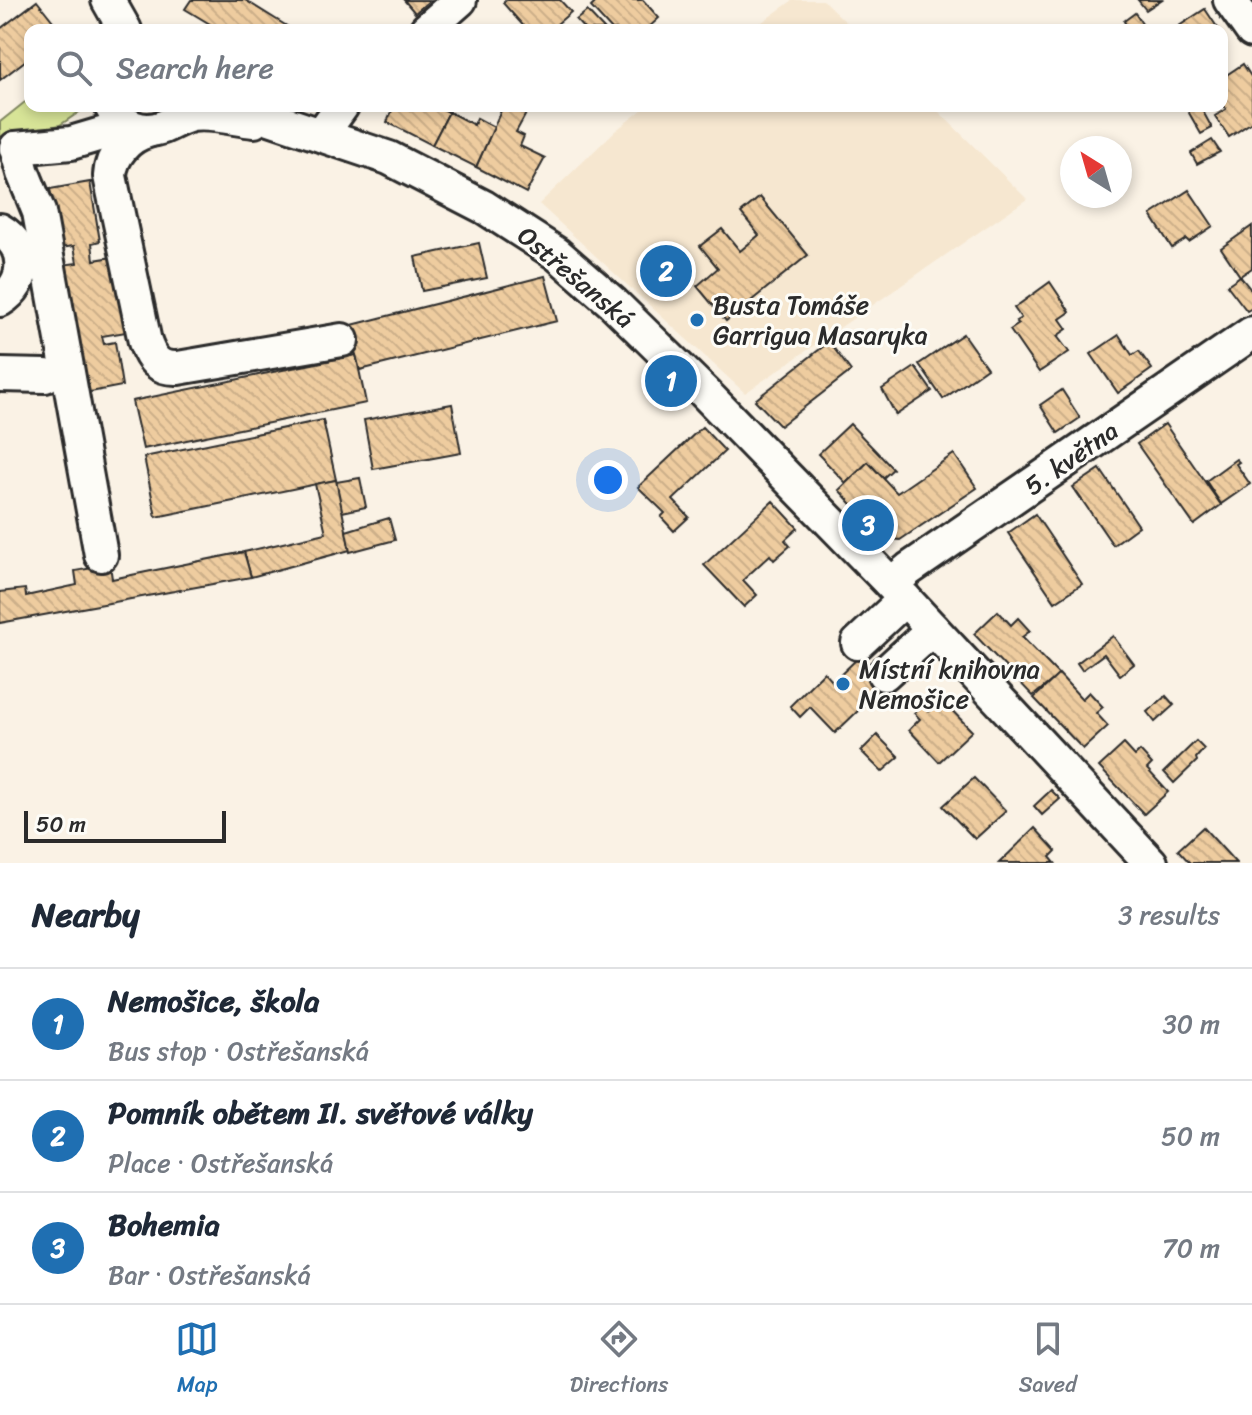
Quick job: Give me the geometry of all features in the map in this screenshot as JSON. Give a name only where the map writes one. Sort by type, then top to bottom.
[{"type":"street","points":[[93,0],[97,24]]},
{"type":"street","points":[[108,0],[122,24]]},
{"type":"street","points":[[433,24],[460,0]]},
{"type":"street","points":[[1230,0],[1252,31]]},
{"type":"street","points":[[8,149],[70,129],[95,112]]},
{"type":"street","points":[[115,112],[122,122],[160,123]]},
{"type":"street","points":[[252,112],[307,130]]},
{"type":"street","points":[[8,149],[71,143],[118,129],[201,114],[307,130],[333,112]]},
{"type":"street","points":[[160,123],[129,141],[110,167],[145,342],[156,363],[169,369],[178,368],[342,340]]},
{"type":"street","name":"Ostřešanská","points":[[307,130],[389,158],[497,215],[557,254],[613,303],[704,392],[898,592],[1151,863]]},
{"type":"street","points":[[71,143],[111,184]]},
{"type":"street","points":[[8,149],[23,173],[39,212],[101,555]]},
{"type":"street","points":[[0,230],[19,248],[22,265],[18,284],[0,300]]},
{"type":"street","name":"5. května","points":[[858,643],[921,560],[1252,333]]},
{"type":"street","points":[[0,375],[45,376]]},
{"type":"street","points":[[884,674],[933,629]]},
{"type":"shaded area","points":[[793,0],[823,0],[848,24],[759,24]]},
{"type":"shaded area","points":[[639,112],[939,112],[1027,199],[745,393],[539,204],[615,131]]},
{"type":"green space","points":[[24,103],[24,112],[79,112],[60,125],[0,138],[0,122]]},
{"type":"building","points":[[191,0],[245,0],[284,24],[210,24],[185,9]]},
{"type":"building","points":[[404,0],[430,0],[415,13]]},
{"type":"building","points":[[506,0],[560,0],[571,12],[557,24],[522,24],[503,3]]},
{"type":"building","points":[[598,0],[643,0],[659,18],[652,24],[607,24],[591,7]]},
{"type":"building","points":[[1138,0],[1161,0],[1146,10]]},
{"type":"building","points":[[37,1],[55,24],[24,24],[24,62],[0,80],[0,29]]},
{"type":"building","points":[[1205,9],[1215,24],[1182,24]]},
{"type":"building","points":[[587,11],[599,24],[580,24],[576,20]]},
{"type":"building","points":[[1135,13],[1142,24],[1125,24],[1124,21]]},
{"type":"building","points":[[1243,64],[1252,78],[1252,122],[1229,137],[1215,116],[1228,112],[1228,74]]},
{"type":"building","points":[[391,112],[449,112],[432,145],[387,122]]},
{"type":"building","points":[[449,112],[474,125],[477,118],[494,127],[476,167],[432,145]]},
{"type":"building","points":[[500,112],[527,112],[516,132],[524,136],[520,146],[545,158],[526,193],[476,167]]},
{"type":"building","points":[[1188,112],[1203,112],[1212,128],[1201,134]]},
{"type":"building","points":[[1212,140],[1220,152],[1197,164],[1191,153]]},
{"type":"building","points":[[90,182],[100,241],[92,243],[94,260],[113,257],[126,332],[102,336],[104,344],[115,342],[122,386],[85,393],[62,265],[77,263],[74,246],[60,248],[50,189]]},
{"type":"building","points":[[1189,190],[1213,226],[1189,242],[1186,239],[1172,248],[1151,215]]},
{"type":"building","points":[[760,197],[808,255],[726,321],[697,286],[718,268],[700,246],[722,229],[740,251],[759,235],[741,213]]},
{"type":"building","points":[[1252,226],[1252,268],[1240,276],[1221,248]]},
{"type":"building","points":[[479,243],[487,278],[422,291],[415,257]]},
{"type":"building","points":[[545,276],[557,321],[360,370],[348,326]]},
{"type":"building","points":[[1240,276],[1252,291],[1252,308],[1247,311],[1227,285]]},
{"type":"building","points":[[1050,282],[1070,312],[1060,319],[1067,329],[1057,336],[1069,352],[1039,372],[1010,330],[1019,324],[1016,321],[1021,318],[1014,308]]},
{"type":"building","points":[[963,334],[987,368],[943,399],[919,364]]},
{"type":"building","points":[[1119,335],[1132,355],[1139,351],[1152,369],[1118,393],[1091,354]]},
{"type":"building","points":[[829,342],[851,371],[780,426],[755,400]]},
{"type":"building","points":[[356,355],[366,403],[143,449],[132,401]]},
{"type":"building","points":[[915,367],[932,391],[896,415],[882,389]]},
{"type":"building","points":[[1062,390],[1080,418],[1058,433],[1040,405]]},
{"type":"building","points":[[452,404],[461,453],[373,469],[364,420]]},
{"type":"building","points":[[323,420],[336,480],[156,517],[144,457]]},
{"type":"building","points":[[850,424],[893,469],[883,478],[868,462],[846,483],[818,454]]},
{"type":"building","points":[[1165,424],[1221,505],[1194,525],[1137,444]]},
{"type":"building","points":[[702,427],[725,451],[673,500],[689,517],[674,531],[661,517],[665,513],[638,487]]},
{"type":"building","points":[[954,454],[977,488],[900,540],[883,538],[839,490],[868,462],[897,493]]},
{"type":"building","points":[[1236,459],[1239,462],[1236,464],[1250,484],[1221,504],[1206,481]]},
{"type":"building","points":[[1100,469],[1139,526],[1113,545],[1073,487]]},
{"type":"building","points":[[360,478],[366,507],[342,512],[336,482]]},
{"type":"building","points":[[336,480],[350,550],[251,577],[244,552],[326,533],[315,484]]},
{"type":"building","points":[[773,501],[798,528],[785,540],[790,546],[774,560],[770,555],[743,580],[757,595],[744,607],[704,565]]},
{"type":"building","points":[[1035,514],[1082,584],[1055,602],[1008,533]]},
{"type":"building","points":[[389,518],[395,540],[350,552],[346,531]]},
{"type":"building","points":[[244,552],[251,577],[0,623],[0,592],[25,589],[26,596],[77,585],[75,571],[110,565],[112,579]]},
{"type":"building","points":[[998,611],[1011,625],[1018,618],[1030,631],[1022,637],[1059,675],[1033,696],[974,634]]},
{"type":"building","points":[[1113,636],[1134,664],[1120,675],[1104,654],[1082,670],[1077,663]]},
{"type":"building","points":[[861,655],[887,683],[835,733],[810,707],[800,717],[790,706],[824,672],[833,682]]},
{"type":"building","points":[[1059,674],[1082,699],[1089,692],[1103,707],[1096,713],[1108,726],[1083,749],[1034,698]]},
{"type":"building","points":[[1166,696],[1174,705],[1155,722],[1147,712]]},
{"type":"building","points":[[941,699],[972,731],[939,762],[909,730],[920,719],[914,713],[923,705],[929,711]]},
{"type":"building","points":[[877,735],[899,757],[882,772],[861,751]]},
{"type":"building","points":[[1196,741],[1204,749],[1197,761],[1174,783],[1164,772]]},
{"type":"building","points":[[1124,744],[1135,756],[1140,751],[1152,764],[1147,769],[1168,792],[1144,814],[1099,767]]},
{"type":"building","points":[[974,778],[1006,811],[975,839],[943,806]]},
{"type":"building","points":[[1051,790],[1060,799],[1042,815],[1034,806]]},
{"type":"building","points":[[1203,827],[1236,863],[1190,863],[1178,850]]},
{"type":"building","points":[[1035,828],[1056,851],[1050,857],[1055,863],[999,863]]},
{"type":"place","name":"Pomník obětem II. světové války","points":[[666,271]]},
{"type":"place","name":"Busta Tomáše Garrigua Masaryka","points":[[697,320]]},
{"type":"place","name":"Nemošice, škola","points":[[671,381]]},
{"type":"place","name":"Bohemia","points":[[868,525]]},
{"type":"place","name":"Místní knihovna Nemošice","points":[[843,684]]}]
